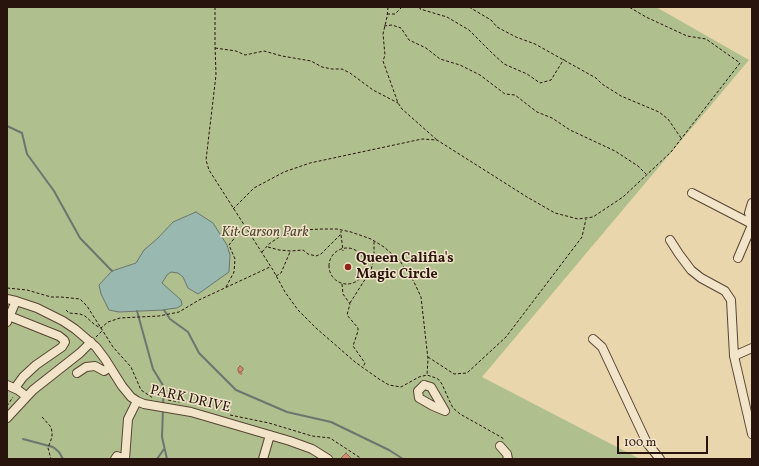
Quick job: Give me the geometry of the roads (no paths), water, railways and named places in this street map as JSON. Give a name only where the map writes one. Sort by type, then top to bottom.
[{"type":"street","points":[[692,193],[752,223]]},
{"type":"street","points":[[738,258],[752,223],[749,213],[752,203]]},
{"type":"street","points":[[670,240],[691,270],[700,278],[725,291],[731,300],[734,356],[752,434]]},
{"type":"street","points":[[11,300],[8,319],[59,336],[65,342],[62,347],[36,365],[12,389],[26,396]]},
{"type":"street","name":"PARK DRIVE","points":[[11,300],[37,308],[62,321],[91,342],[110,366],[122,386],[131,397],[137,401],[144,404],[160,404],[270,435],[304,446],[328,459]]},
{"type":"street","points":[[592,339],[602,347],[647,443],[660,459]]},
{"type":"street","points":[[7,418],[26,396],[44,380],[80,353],[91,342]]},
{"type":"street","points":[[734,356],[752,348]]},
{"type":"street","points":[[76,373],[86,367],[95,366],[104,370],[110,366]]},
{"type":"street","points":[[116,459],[117,456],[124,459],[128,419],[137,401]]},
{"type":"street","points":[[263,459],[270,435]]},
{"type":"street","points":[[500,446],[508,459]]},
{"type":"water","points":[[196,212],[213,223],[227,245],[230,255],[229,272],[198,294],[188,288],[183,277],[178,273],[171,272],[162,283],[181,300],[182,305],[177,308],[119,312],[109,310],[101,294],[99,285],[112,271],[136,263],[144,250],[173,222]]},
{"type":"waterway","points":[[7,126],[22,133],[27,154],[54,191],[80,238],[112,271]]},
{"type":"waterway","points":[[164,310],[170,319],[188,332],[199,353],[236,390],[287,412],[331,422],[389,450],[403,459]]},
{"type":"waterway","points":[[137,311],[153,369],[164,387],[163,404]]},
{"type":"waterway","points":[[163,409],[162,437],[167,459]]},
{"type":"waterway","points":[[23,439],[53,447],[59,452],[63,459]]},
{"type":"waterway","points":[[157,459],[164,449]]},
{"type":"place","name":"Queen Califia's Magic Circle","points":[[348,267]]},
{"type":"park label","name":"Kit Carson Park","points":[[265,233]]}]
